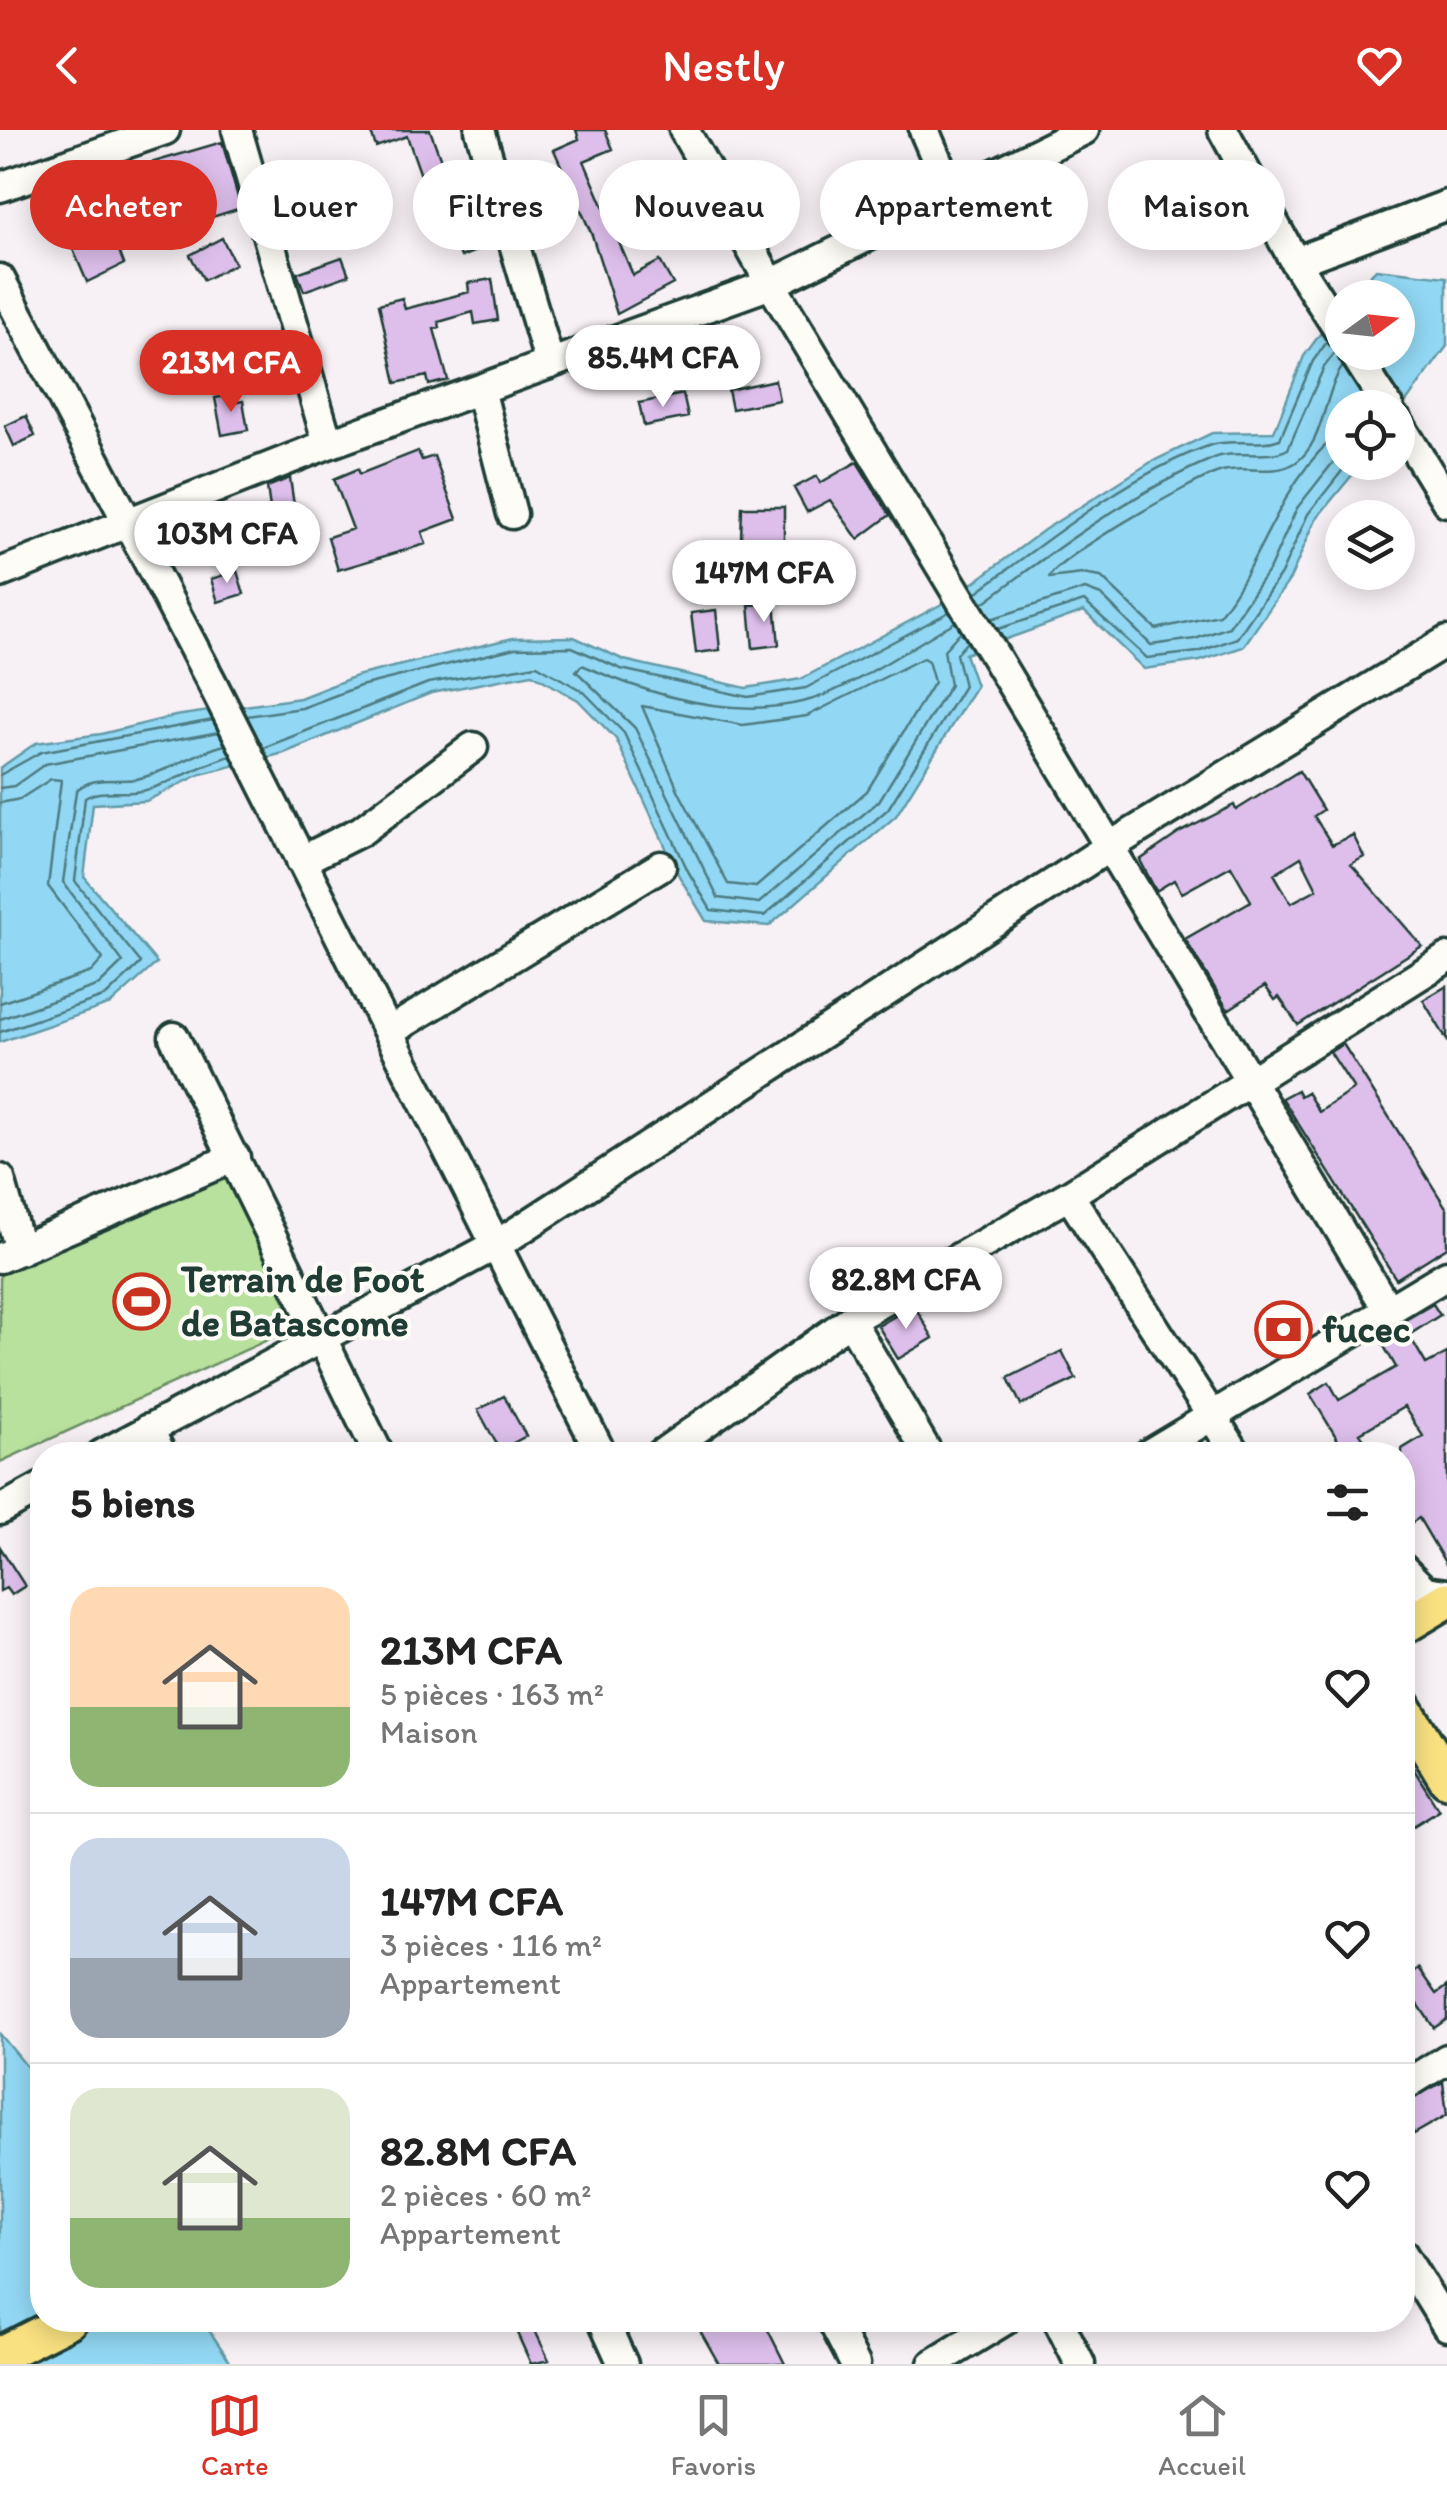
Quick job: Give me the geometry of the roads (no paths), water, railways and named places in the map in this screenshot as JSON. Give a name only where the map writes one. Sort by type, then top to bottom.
[{"type":"main road","points":[[1415,1726],[1447,1779]]},
{"type":"main road","points":[[0,2355],[45,2332]]},
{"type":"street","points":[[0,187],[165,130]]},
{"type":"street","points":[[237,130],[328,444]]},
{"type":"street","points":[[480,130],[550,364]]},
{"type":"street","points":[[684,130],[771,284],[1388,1310]]},
{"type":"street","points":[[924,130],[937,160]]},
{"type":"street","points":[[1023,160],[1084,130]]},
{"type":"street","points":[[1224,130],[1294,262],[1325,309]]},
{"type":"street","points":[[1294,262],[1447,205]]},
{"type":"street","points":[[0,573],[328,444],[771,284],[840,250]]},
{"type":"street","points":[[0,279],[130,522],[596,1442]]},
{"type":"street","points":[[480,389],[512,514]]},
{"type":"street","points":[[1415,450],[1447,502]]},
{"type":"street","points":[[125,1442],[498,1244],[1109,847],[1447,642]]},
{"type":"street","points":[[301,861],[360,831],[473,747]]},
{"type":"street","points":[[389,1032],[661,866]]},
{"type":"street","points":[[678,1442],[850,1320],[1070,1195],[1248,1079],[1447,958]]},
{"type":"street","points":[[174,1037],[372,1442]]},
{"type":"street","points":[[0,1179],[10,1254],[235,1157]]},
{"type":"street","points":[[1070,1195],[1228,1442]]},
{"type":"street","points":[[1171,1442],[1447,1275]]},
{"type":"street","points":[[850,1320],[922,1442]]},
{"type":"street","points":[[148,1430],[155,1442]]},
{"type":"street","points":[[0,1510],[30,1493]]},
{"type":"street","points":[[1415,2079],[1447,2059]]},
{"type":"street","points":[[1415,2274],[1447,2326]]},
{"type":"street","points":[[608,2332],[623,2364]]},
{"type":"street","points":[[838,2332],[855,2364]]},
{"type":"street","points":[[932,2364],[985,2332]]},
{"type":"street","points":[[1064,2332],[1080,2364]]},
{"type":"water","points":[[1376,269],[1447,277],[1447,346],[1415,390],[1325,390],[1325,480],[1348,480],[1332,500],[1325,500],[1325,508],[1316,519],[1290,579],[1243,647],[1200,661],[1144,669],[1084,611],[965,654],[976,686],[896,816],[769,926],[706,921],[679,876],[616,739],[578,700],[532,674],[431,693],[284,753],[201,774],[146,801],[93,804],[84,877],[157,963],[111,1004],[0,1042],[0,768],[36,743],[101,734],[175,716],[300,698],[356,676],[513,638],[574,637],[624,660],[746,688],[801,679],[953,598],[1044,530],[1151,462],[1212,433],[1274,432],[1304,356],[1325,327],[1325,370],[1415,370],[1415,280],[1365,280]]},
{"type":"water","points":[[0,2034],[30,2070],[30,2332],[210,2332],[232,2364],[0,2364]]},
{"type":"place","name":"Terrain de Foot de Batascome","points":[[142,1301]]},
{"type":"place","name":"fucec","points":[[1283,1329]]}]
